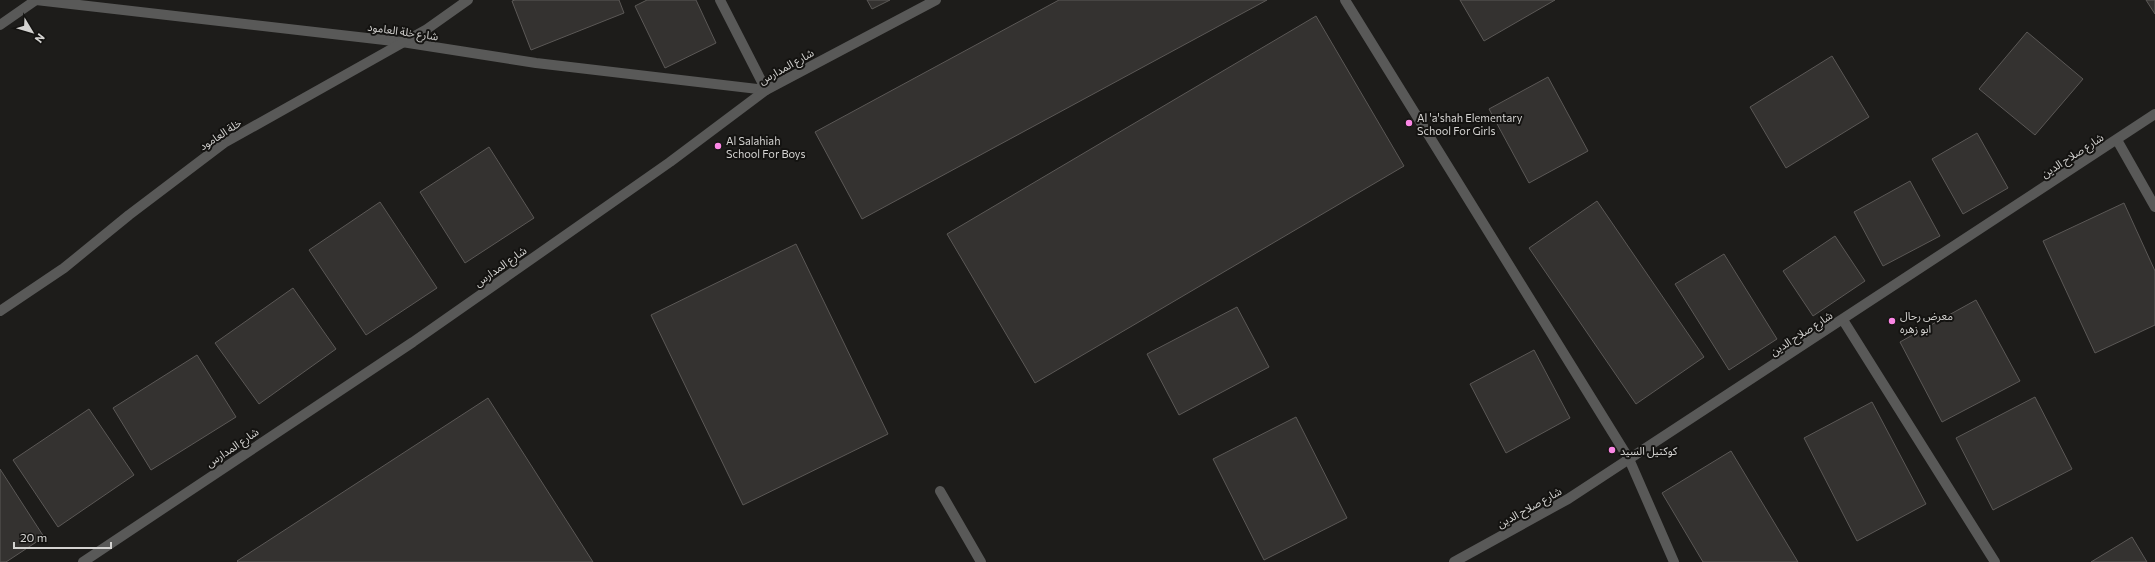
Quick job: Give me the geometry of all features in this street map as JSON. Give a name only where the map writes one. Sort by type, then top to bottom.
[{"type":"street","points":[[0,25],[36,0]]},
{"type":"street","name":"شارع خلة العامود","points":[[36,0],[402,42],[536,63],[766,90]]},
{"type":"street","name":"خلة العامود","points":[[0,312],[64,268],[129,215],[224,143],[427,29],[468,0]]},
{"type":"street","points":[[720,0],[766,90]]},
{"type":"street","name":"شارع المدارس","points":[[83,562],[413,342],[670,162],[766,90],[936,0]]},
{"type":"street","points":[[1345,0],[1629,459],[1674,562]]},
{"type":"street","name":"شارع صلاح الدين","points":[[1454,562],[1568,499],[2155,114]]},
{"type":"street","points":[[2116,140],[2155,207]]},
{"type":"street","points":[[1843,320],[1995,562]]},
{"type":"street","points":[[940,491],[981,562]]},
{"type":"building","points":[[619,0],[624,13],[531,50],[512,1]]},
{"type":"building","points":[[647,0],[696,0],[716,43],[665,68],[635,6]]},
{"type":"building","points":[[867,0],[890,0],[872,9]]},
{"type":"building","points":[[1059,0],[1267,0],[862,219],[815,132]]},
{"type":"building","points":[[1460,0],[1555,0],[1484,41]]},
{"type":"building","points":[[2146,0],[2155,0],[2155,14]]},
{"type":"building","points":[[1316,16],[1404,166],[1035,383],[947,234]]},
{"type":"building","points":[[2027,32],[2083,79],[2035,135],[1979,89]]},
{"type":"building","points":[[1832,56],[1869,117],[1786,168],[1750,107]]},
{"type":"building","points":[[1548,77],[1588,151],[1529,183],[1489,109]]},
{"type":"building","points":[[1977,133],[2008,188],[1963,214],[1932,159]]},
{"type":"building","points":[[489,147],[534,218],[465,263],[420,192]]},
{"type":"building","points":[[1910,181],[1940,236],[1883,266],[1854,212]]},
{"type":"building","points":[[1597,201],[1704,357],[1636,404],[1529,248]]},
{"type":"building","points":[[380,202],[437,288],[366,335],[309,250]]},
{"type":"building","points":[[2124,203],[2155,271],[2155,325],[2095,353],[2043,241]]},
{"type":"building","points":[[1835,236],[1865,281],[1813,316],[1783,271]]},
{"type":"building","points":[[796,244],[888,434],[743,505],[651,315]]},
{"type":"building","points":[[1724,254],[1777,339],[1729,370],[1675,284]]},
{"type":"building","points":[[293,288],[336,349],[259,404],[215,343]]},
{"type":"building","points":[[1976,300],[2020,381],[1942,422],[1900,342]]},
{"type":"building","points":[[1237,307],[1269,367],[1179,415],[1147,354]]},
{"type":"building","points":[[1534,350],[1570,418],[1506,453],[1470,384]]},
{"type":"building","points":[[197,355],[236,417],[151,470],[113,408]]},
{"type":"building","points":[[2035,397],[2072,469],[1993,510],[1956,438]]},
{"type":"building","points":[[488,398],[593,562],[237,561]]},
{"type":"building","points":[[1872,402],[1926,504],[1857,541],[1804,438]]},
{"type":"building","points":[[89,409],[134,475],[58,527],[13,460]]},
{"type":"building","points":[[1296,417],[1347,518],[1264,560],[1213,459]]},
{"type":"building","points":[[1731,451],[1798,562],[1703,562],[1662,493]]},
{"type":"building","points":[[0,469],[44,537],[6,562],[0,562]]},
{"type":"building","points":[[2132,537],[2147,562],[2091,562]]},
{"type":"place","name":"Al 'a'shah Elementary School For Girls","points":[[1409,123]]},
{"type":"place","name":"Al Salahiah School For Boys","points":[[718,146]]},
{"type":"place","name":"معرض رحال ابو زهره","points":[[1892,321]]},
{"type":"place","name":"كوكتيل السيد","points":[[1612,450]]}]
